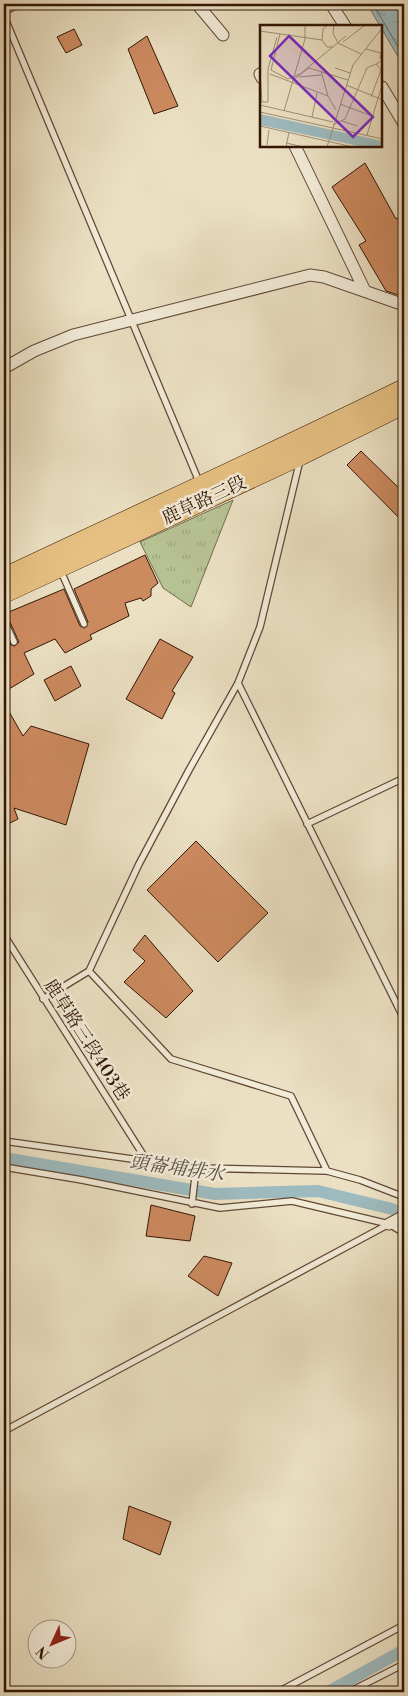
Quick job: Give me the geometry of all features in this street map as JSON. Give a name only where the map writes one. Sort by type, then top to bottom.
[{"type":"main road","name":"鹿草路三段","points":[[4,594],[57,561],[200,484],[300,439],[404,388]]},
{"type":"main road","name":"鹿草路三段","points":[[4,578],[57,561],[300,456],[404,404]]},
{"type":"street","points":[[197,4],[223,35]]},
{"type":"street","points":[[332,4],[344,25]]},
{"type":"street","points":[[383,89],[404,124]]},
{"type":"street","points":[[296,148],[365,291]]},
{"type":"street","points":[[4,368],[34,351],[73,335],[310,276],[324,277],[404,305]]},
{"type":"street","points":[[389,1224],[404,1216]]},
{"type":"lane","points":[[4,12],[19,4]]},
{"type":"lane","points":[[4,16],[130,321],[200,484]]},
{"type":"lane","points":[[43,1000],[89,971],[139,864],[188,770],[238,683],[260,627],[300,456]]},
{"type":"lane","points":[[57,561],[84,624]]},
{"type":"lane","points":[[4,620],[14,642]]},
{"type":"lane","points":[[238,683],[404,1018]]},
{"type":"lane","points":[[307,824],[404,778]]},
{"type":"lane","name":"鹿草路三段403巷","points":[[4,935],[43,1000],[147,1161]]},
{"type":"lane","points":[[89,971],[171,1058],[291,1096],[327,1171]]},
{"type":"lane","points":[[4,1141],[196,1168],[327,1171],[360,1180],[404,1196]]},
{"type":"lane","points":[[4,1167],[82,1180],[192,1204],[220,1208],[292,1201],[389,1224],[404,1233]]},
{"type":"lane","points":[[192,1204],[196,1168]]},
{"type":"lane","points":[[4,1431],[389,1224]]},
{"type":"lane","points":[[278,1692],[404,1625]]},
{"type":"lane","points":[[350,1692],[404,1664]]},
{"type":"green space","points":[[233,500],[191,607],[163,588],[140,542]]},
{"type":"water","points":[[367,4],[404,4],[404,67],[383,31],[383,25],[379,25]]},
{"type":"building","points":[[74,29],[82,45],[66,53],[57,37]]},
{"type":"building","points":[[147,36],[178,106],[154,114],[128,49]]},
{"type":"building","points":[[365,163],[396,219],[404,214],[404,297],[386,291],[359,245],[366,241],[332,187]]},
{"type":"building","points":[[361,451],[404,493],[404,523],[347,465]]},
{"type":"building","points":[[145,555],[158,583],[151,589],[151,596],[143,601],[141,598],[125,603],[129,616],[90,635],[92,639],[65,653],[55,639],[24,653],[34,674],[4,692],[4,631],[11,645],[15,646],[19,642],[8,618],[4,614],[64,589],[80,626],[85,628],[88,622],[74,589]]},
{"type":"building","points":[[160,639],[193,657],[172,691],[175,693],[162,719],[126,699]]},
{"type":"building","points":[[71,666],[81,686],[55,701],[44,680]]},
{"type":"building","points":[[4,703],[23,736],[31,726],[89,744],[66,825],[14,808],[18,819],[4,826]]},
{"type":"building","points":[[196,841],[268,913],[218,962],[147,890]]},
{"type":"building","points":[[145,935],[193,991],[166,1018],[124,982],[145,961],[133,950]]},
{"type":"building","points":[[151,1205],[195,1216],[190,1241],[146,1236]]},
{"type":"building","points":[[204,1256],[232,1263],[218,1296],[188,1276]]},
{"type":"building","points":[[129,1506],[171,1522],[160,1555],[123,1539]]},
{"type":"waterway","name":"頭崙埔排水","points":[[4,1158],[215,1194],[318,1191],[392,1209],[404,1215]]},
{"type":"waterway","name":"頭崙埔排水","points":[[328,1692],[404,1650]]}]
